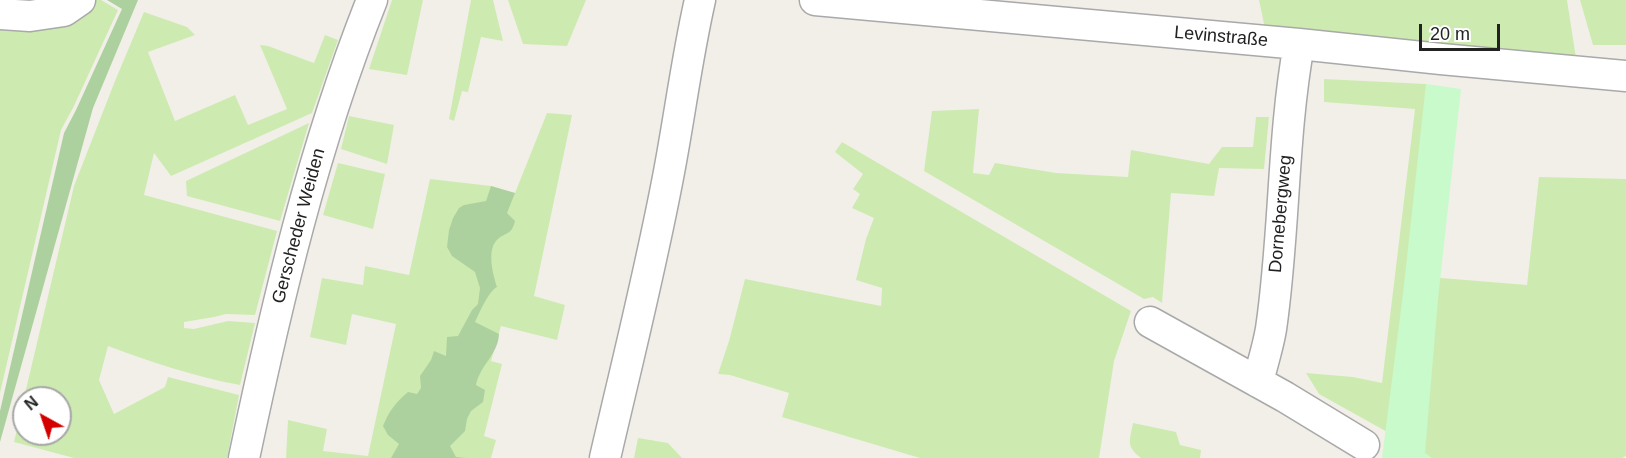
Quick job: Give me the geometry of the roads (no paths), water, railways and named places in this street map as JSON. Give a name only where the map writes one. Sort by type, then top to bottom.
[{"type":"street","points":[[0,14],[30,16],[64,11],[80,0]]},
{"type":"street","name":"Gerscheder Weiden","points":[[244,458],[298,221],[337,94],[372,0]]},
{"type":"street","points":[[605,458],[656,240],[700,0]]},
{"type":"street","name":"Levinstraße","points":[[815,0],[1626,76]]},
{"type":"street","name":"Dornebergweg","points":[[1258,382],[1270,330],[1292,83],[1299,44]]},
{"type":"street","points":[[1150,322],[1364,445]]}]
